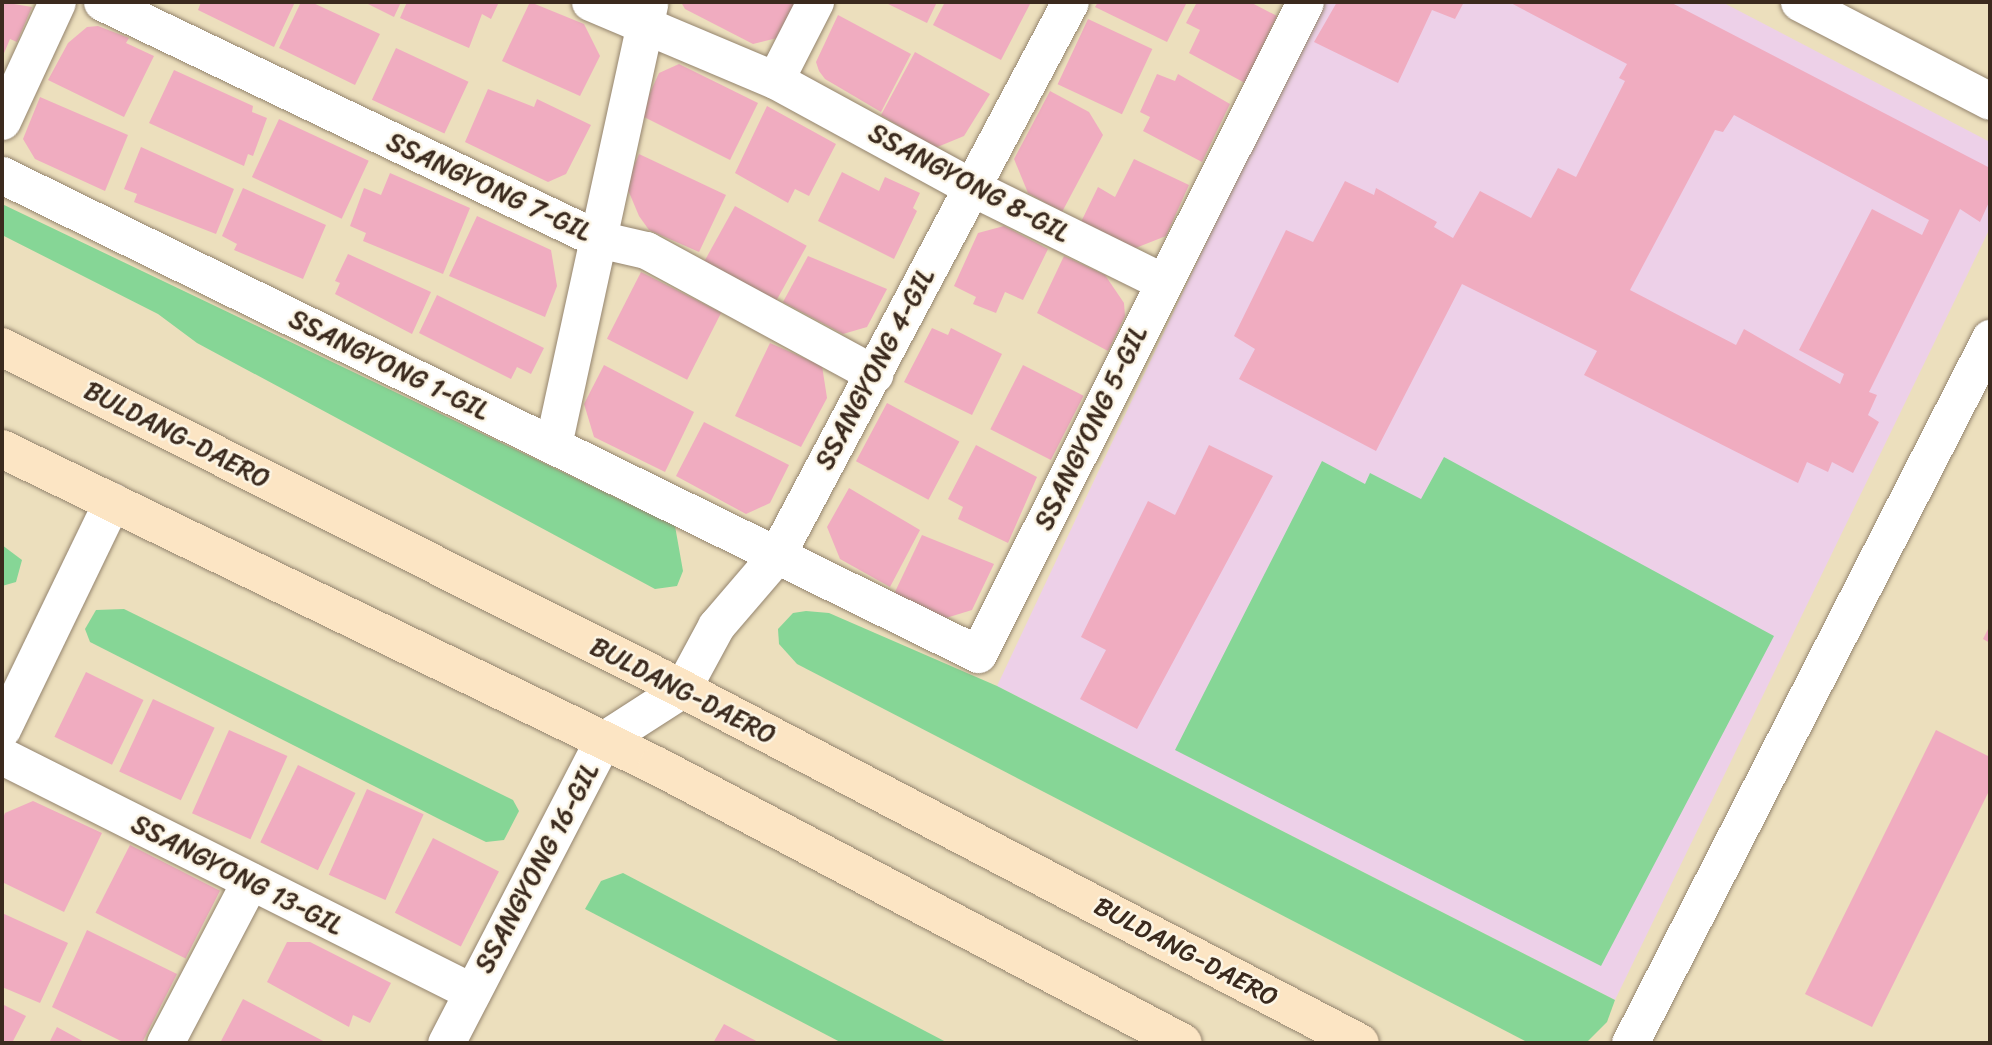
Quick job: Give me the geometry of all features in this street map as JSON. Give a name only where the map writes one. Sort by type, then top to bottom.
[{"type":"main road","name":"BULDANG-DAERO","points":[[2,347],[682,689],[1360,1043]]},
{"type":"main road","points":[[2,449],[603,740],[1183,1043]]},
{"type":"street","points":[[2,121],[57,2]]},
{"type":"street","name":"SSANGYONG 7-GIL","points":[[102,2],[598,239],[646,250],[874,374]]},
{"type":"street","name":"SSANGYONG 8-GIL","points":[[590,2],[647,15],[775,80],[971,187],[1163,282]]},
{"type":"street","points":[[775,80],[815,2]]},
{"type":"street","name":"SSANGYONG 4-GIL","points":[[648,711],[682,689],[716,626],[776,556],[1070,2]]},
{"type":"street","name":"SSANGYONG 5-GIL","points":[[776,556],[978,654],[1306,2]]},
{"type":"street","points":[[1799,2],[1990,101]]},
{"type":"street","points":[[552,445],[647,15]]},
{"type":"street","name":"SSANGYONG 1-GIL","points":[[2,175],[776,556]]},
{"type":"street","points":[[1630,1043],[1990,338]]},
{"type":"street","points":[[2,729],[113,501]]},
{"type":"street","name":"SSANGYONG 16-GIL","points":[[446,1043],[603,740],[648,711]]},
{"type":"street","name":"SSANGYONG 13-GIL","points":[[2,757],[472,992]]},
{"type":"street","points":[[165,1043],[250,881]]},
{"type":"shaded area","points":[[1320,2],[1722,2],[1990,142],[1990,228],[1615,1000],[997,686]]},
{"type":"green space","points":[[2,204],[675,526],[683,571],[677,586],[655,589],[197,343],[158,314],[2,235]]},
{"type":"green space","points":[[1444,457],[1774,636],[1601,966],[1175,750],[1322,461],[1365,484],[1370,473],[1421,499]]},
{"type":"green space","points":[[2,545],[22,560],[16,582],[2,586]]},
{"type":"green space","points":[[124,609],[513,800],[519,811],[504,840],[486,842],[90,642],[85,629],[96,610]]},
{"type":"green space","points":[[793,613],[829,613],[997,686],[1615,1000],[1607,1022],[1586,1043],[1529,1043],[797,664],[779,644],[778,629]]},
{"type":"green space","points":[[623,873],[948,1043],[842,1043],[585,909],[601,881]]},
{"type":"building","points":[[2,2],[32,7],[17,42],[10,39],[2,58]]},
{"type":"building","points":[[201,2],[295,2],[274,47],[198,10]]},
{"type":"building","points":[[301,2],[311,2],[380,34],[355,85],[279,48]]},
{"type":"building","points":[[364,2],[401,2],[394,17]]},
{"type":"building","points":[[407,2],[499,2],[491,19],[482,14],[469,48],[400,18]]},
{"type":"building","points":[[530,2],[584,24],[600,56],[580,96],[502,61]]},
{"type":"building","points":[[681,2],[796,2],[777,38],[753,44],[685,9]]},
{"type":"building","points":[[884,2],[937,2],[927,23]]},
{"type":"building","points":[[945,2],[1030,4],[1001,60],[933,25]]},
{"type":"building","points":[[1098,2],[1187,2],[1167,42],[1095,7]]},
{"type":"building","points":[[1197,2],[1250,2],[1277,16],[1245,83],[1189,53],[1200,30],[1186,23]]},
{"type":"building","points":[[1337,2],[1464,2],[1455,19],[1432,10],[1398,83],[1314,42]]},
{"type":"building","points":[[1509,2],[1670,2],[1990,168],[1990,200],[1980,222],[1960,209],[1869,392],[1877,395],[1868,415],[1879,422],[1853,473],[1832,462],[1828,472],[1807,462],[1798,483],[1584,375],[1597,351],[1462,284],[1376,451],[1239,379],[1255,349],[1234,336],[1286,230],[1313,242],[1345,181],[1374,195],[1376,188],[1437,222],[1434,227],[1453,238],[1480,191],[1531,218],[1558,168],[1576,177],[1625,81],[1619,78],[1627,64]],"holes":[[[1734,115],[1929,220],[1922,235],[1872,209],[1799,350],[1844,374],[1840,384],[1744,329],[1736,345],[1630,290],[1715,130],[1723,132]]]},
{"type":"building","points":[[838,15],[911,54],[881,112],[825,79],[819,71],[816,62]]},
{"type":"building","points":[[1088,19],[1152,49],[1122,114],[1058,84]]},
{"type":"building","points":[[98,26],[129,38],[126,43],[154,56],[124,117],[48,80],[68,43],[87,27]]},
{"type":"building","points":[[396,48],[469,82],[444,133],[372,100]]},
{"type":"building","points":[[915,52],[990,94],[964,136],[935,148],[881,115]]},
{"type":"building","points":[[679,64],[758,103],[730,160],[640,115],[659,73]]},
{"type":"building","points":[[174,70],[253,106],[252,112],[267,118],[253,156],[248,154],[244,166],[149,123]]},
{"type":"building","points":[[1157,74],[1175,81],[1178,74],[1230,104],[1202,162],[1143,131],[1150,117],[1140,112]]},
{"type":"building","points":[[488,89],[534,107],[537,99],[591,125],[566,174],[548,182],[465,142]]},
{"type":"building","points":[[1050,91],[1089,112],[1103,135],[1062,212],[1028,193],[1014,159]]},
{"type":"building","points":[[40,97],[128,135],[105,191],[35,159],[23,139]]},
{"type":"building","points":[[767,106],[836,144],[809,196],[795,189],[788,203],[735,173]]},
{"type":"building","points":[[279,119],[369,161],[342,219],[252,177]]},
{"type":"building","points":[[141,147],[234,189],[216,234],[134,202],[137,194],[124,189]]},
{"type":"building","points":[[639,154],[726,195],[699,252],[649,230],[639,216],[626,185]]},
{"type":"building","points":[[1134,159],[1189,185],[1166,236],[1133,249],[1081,222],[1098,187],[1115,197]]},
{"type":"building","points":[[842,172],[879,191],[885,177],[920,193],[913,208],[917,211],[894,259],[818,221]]},
{"type":"building","points":[[390,173],[470,208],[443,274],[363,241],[366,233],[350,226],[364,188],[381,195]]},
{"type":"building","points":[[243,188],[326,225],[303,279],[234,250],[237,244],[222,236]]},
{"type":"building","points":[[735,206],[807,246],[776,302],[704,262]]},
{"type":"building","points":[[477,216],[551,250],[557,286],[545,317],[449,276]]},
{"type":"building","points":[[1004,226],[1048,249],[1023,300],[1005,292],[996,313],[973,304],[976,297],[954,286],[978,233]]},
{"type":"building","points":[[348,254],[431,292],[412,334],[335,294],[340,283],[335,281]]},
{"type":"building","points":[[808,256],[887,289],[867,327],[843,334],[783,302]]},
{"type":"building","points":[[1064,256],[1105,275],[1124,303],[1125,316],[1108,351],[1037,313]]},
{"type":"building","points":[[641,272],[721,313],[687,380],[607,339]]},
{"type":"building","points":[[437,295],[544,348],[531,374],[517,367],[511,379],[419,333]]},
{"type":"building","points":[[932,328],[948,335],[951,328],[1002,354],[972,415],[904,382]]},
{"type":"building","points":[[770,343],[822,366],[827,398],[801,447],[735,416]]},
{"type":"building","points":[[604,365],[694,412],[665,472],[594,437],[584,404]]},
{"type":"building","points":[[1023,365],[1084,396],[1051,460],[990,429]]},
{"type":"building","points":[[887,403],[959,441],[928,500],[856,461]]},
{"type":"building","points":[[704,422],[789,465],[770,503],[746,514],[676,476]]},
{"type":"building","points":[[976,445],[1037,477],[1008,543],[958,519],[963,507],[948,499]]},
{"type":"building","points":[[1209,445],[1273,476],[1137,729],[1080,699],[1106,650],[1081,637],[1148,501],[1175,515]]},
{"type":"building","points":[[849,488],[920,530],[890,587],[840,559],[827,527]]},
{"type":"building","points":[[922,535],[994,564],[972,610],[946,618],[894,594]]},
{"type":"building","points":[[1990,625],[1990,643],[1983,639]]},
{"type":"building","points":[[86,672],[144,700],[112,765],[54,737]]},
{"type":"building","points":[[153,699],[215,728],[181,800],[119,772]]},
{"type":"building","points":[[229,730],[287,756],[250,839],[192,813]]},
{"type":"building","points":[[1936,730],[1990,757],[1990,789],[1872,1027],[1805,994]]},
{"type":"building","points":[[298,765],[356,793],[318,870],[260,842]]},
{"type":"building","points":[[367,789],[424,814],[385,900],[329,875]]},
{"type":"building","points":[[33,801],[102,833],[64,912],[2,882],[2,821],[5,813]]},
{"type":"building","points":[[433,838],[499,872],[461,946],[395,913]]},
{"type":"building","points":[[130,845],[220,891],[185,959],[95,913]]},
{"type":"building","points":[[2,913],[68,943],[40,1003],[2,987]]},
{"type":"building","points":[[87,930],[177,974],[142,1043],[125,1043],[52,1007]]},
{"type":"building","points":[[287,942],[310,942],[391,983],[370,1023],[353,1015],[349,1027],[267,982]]},
{"type":"building","points":[[243,999],[327,1043],[220,1043]]},
{"type":"building","points":[[2,1004],[26,1016],[12,1043],[2,1043]]},
{"type":"building","points":[[724,1024],[760,1043],[713,1043]]},
{"type":"building","points":[[57,1027],[86,1043],[49,1043]]}]
